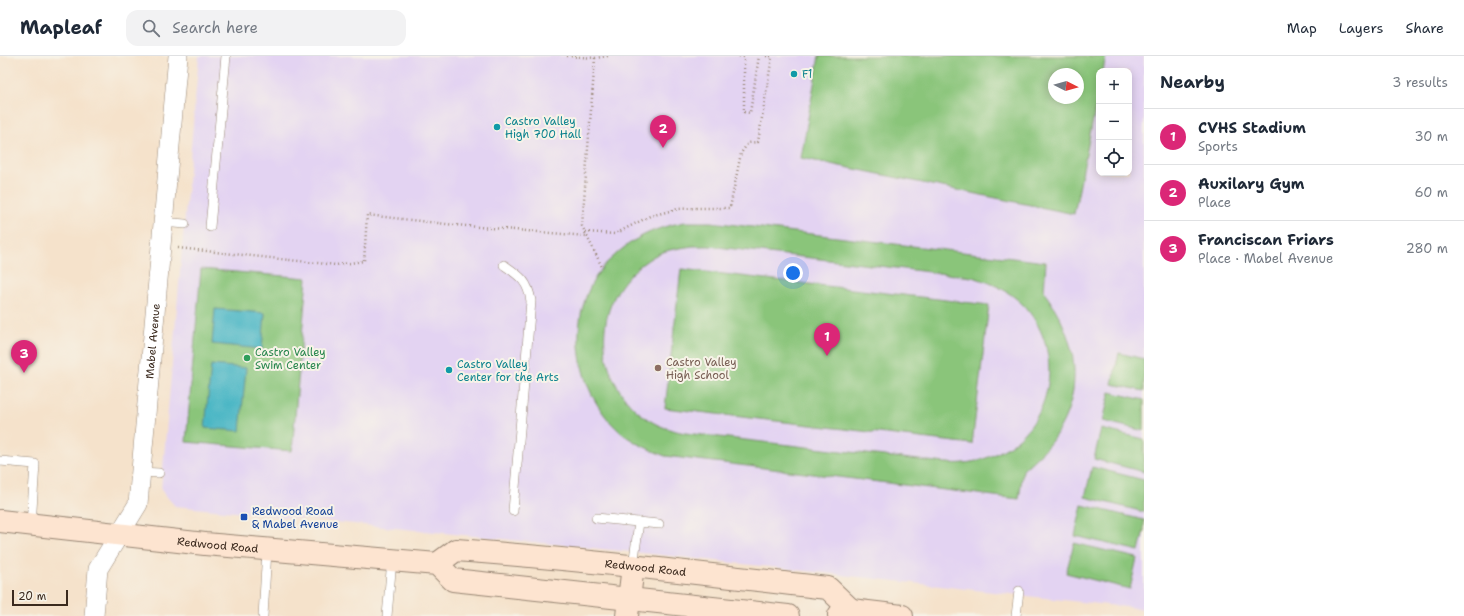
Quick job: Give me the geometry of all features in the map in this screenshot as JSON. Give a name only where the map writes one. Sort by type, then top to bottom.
[{"type":"main road","name":"Redwood Road","points":[[0,521],[268,550],[437,564],[456,550],[542,556],[828,588],[844,613],[902,616]]},
{"type":"main road","points":[[437,564],[453,580],[628,607],[788,616]]},
{"type":"main road","points":[[628,607],[633,566]]},
{"type":"street","name":"Mabel Avenue","points":[[94,616],[98,570],[138,504],[150,472],[160,246],[178,56]]},
{"type":"lane","points":[[210,227],[226,56]]},
{"type":"lane","points":[[162,222],[185,224]]},
{"type":"lane","points":[[504,265],[526,283],[530,291],[531,302],[513,511]]},
{"type":"lane","points":[[0,461],[35,464],[31,525]]},
{"type":"lane","points":[[596,518],[659,524]]},
{"type":"lane","points":[[633,566],[639,522]]},
{"type":"lane","points":[[263,616],[268,550]]},
{"type":"lane","points":[[387,616],[392,560]]},
{"type":"lane","points":[[1016,616],[1019,591]]},
{"type":"path","points":[[567,56],[595,58],[608,56]]},
{"type":"path","points":[[739,56],[744,57],[744,112],[750,113],[759,56]]},
{"type":"path","points":[[585,232],[614,234],[650,216],[678,209],[730,208],[741,153],[748,143],[758,142],[772,56],[766,56]]},
{"type":"path","points":[[595,58],[582,226],[602,268]]},
{"type":"path","points":[[160,246],[336,265],[364,261],[367,215],[455,225],[587,236]]},
{"type":"shaded area","name":"Castro Valley High School","points":[[199,56],[1144,56],[1144,609],[672,556],[175,506],[161,490]]},
{"type":"green space","points":[[819,56],[1106,56],[1104,68],[1096,68],[1096,105],[1074,214],[801,158]]},
{"type":"green space","points":[[685,222],[711,222],[1046,262],[1044,292],[1056,310],[1071,347],[1074,366],[1074,385],[1070,404],[1062,423],[1051,442],[1023,470],[1019,499],[665,456],[644,447],[624,435],[607,419],[594,399],[585,378],[580,356],[579,333],[582,310],[590,288],[602,268],[613,257],[638,238],[655,230]],"holes":[[[693,246],[709,246],[972,277],[988,282],[1004,290],[1018,300],[1030,313],[1040,330],[1047,349],[1049,369],[1047,388],[1042,406],[1033,423],[1020,438],[1003,450],[979,460],[959,463],[945,463],[685,433],[658,425],[640,414],[626,399],[615,382],[608,364],[605,344],[606,324],[611,304],[621,286],[629,276],[653,257],[662,252],[675,249]]]},
{"type":"green space","name":"Castro Valley Swim Center","points":[[201,269],[307,278],[292,451],[186,442]]},
{"type":"green space","points":[[681,269],[989,305],[972,444],[665,408]]},
{"type":"green space","points":[[1119,353],[1144,359],[1144,391],[1112,384]]},
{"type":"green space","points":[[1110,392],[1144,400],[1144,431],[1103,421]]},
{"type":"green space","points":[[1101,429],[1144,439],[1144,472],[1094,459]]},
{"type":"green space","points":[[1092,467],[1144,480],[1144,512],[1085,497]]},
{"type":"green space","points":[[1082,505],[1144,520],[1144,530],[1139,551],[1075,536]]},
{"type":"green space","points":[[1074,543],[1137,558],[1130,589],[1066,573]]},
{"type":"water","points":[[215,309],[265,313],[262,349],[212,344]]},
{"type":"water","points":[[211,365],[246,368],[240,431],[205,428]]},
{"type":"place","name":"F1","points":[[794,74]]},
{"type":"place","name":"Castro Valley High 700 Hall","points":[[497,127]]},
{"type":"place","name":"Auxilary Gym","points":[[663,148]]},
{"type":"place","name":"CVHS Stadium","points":[[827,356]]},
{"type":"place","name":"Castro Valley Swim Center","points":[[247,358]]},
{"type":"place","name":"Castro Valley High School","points":[[658,368]]},
{"type":"place","name":"Castro Valley Center for the Arts","points":[[449,370]]},
{"type":"place","name":"Franciscan Friars","points":[[24,373]]},
{"type":"place","name":"Redwood Road & Mabel Avenue","points":[[244,517]]}]
